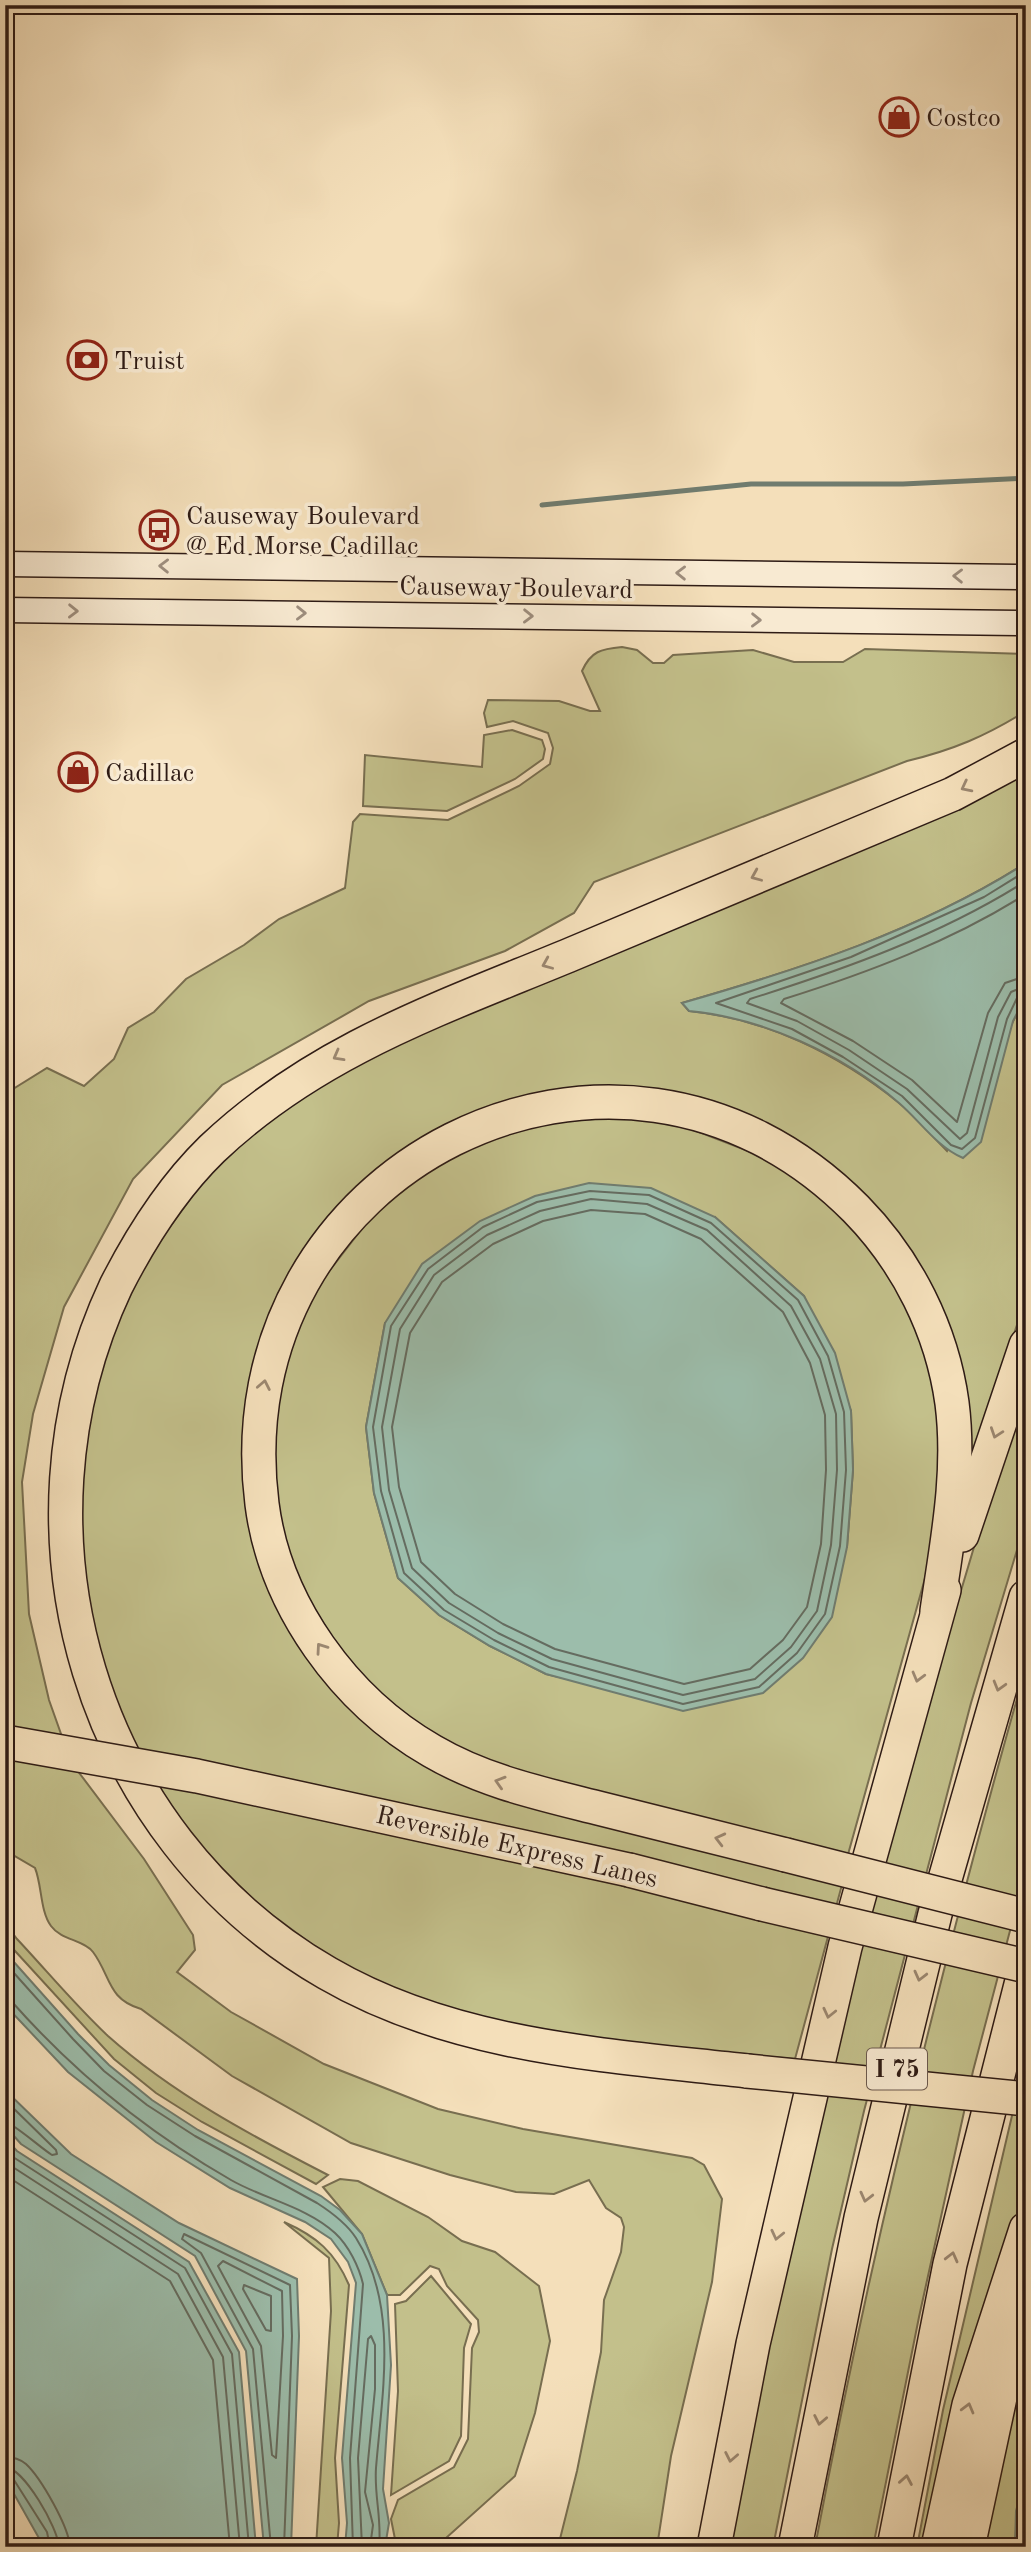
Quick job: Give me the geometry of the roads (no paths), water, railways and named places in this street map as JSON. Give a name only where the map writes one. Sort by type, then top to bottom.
[{"type":"highway","points":[[1026,755],[953,794],[393,1028],[295,1081],[208,1153],[153,1221],[106,1305],[78,1385],[63,1473],[61,1517],[63,1560],[79,1653],[103,1721],[131,1776],[160,1823],[197,1870],[233,1906],[283,1946],[373,1998],[471,2031],[525,2043],[581,2053],[1026,2099]]},
{"type":"highway","points":[[937,1611],[953,1501],[955,1439],[949,1389],[933,1329],[898,1259],[873,1226],[813,1170],[749,1132],[653,1105],[592,1103],[522,1112],[486,1124],[421,1155],[368,1198],[338,1229],[312,1264],[289,1307],[271,1357],[260,1417],[258,1460],[264,1518],[274,1556],[306,1626],[328,1658],[351,1686],[403,1733],[471,1772],[496,1782],[1026,1916]]},
{"type":"highway","points":[[714,2547],[753,2344],[845,1947],[937,1611],[1026,1345]]},
{"type":"highway","name":"I 75","points":[[795,2547],[861,2218],[935,1914],[1026,1597]]},
{"type":"highway","name":"Reversible Express Lanes","points":[[5,1742],[197,1776],[462,1831],[1026,1965]]},
{"type":"highway","points":[[894,2547],[950,2264],[1026,1965]]},
{"type":"highway","points":[[937,2547],[969,2405],[1026,2229]]},
{"type":"highway","points":[[968,2547],[1026,2281]]},
{"type":"main road","name":"Causeway Boulevard","points":[[5,564],[1026,577]]},
{"type":"main road","name":"Causeway Boulevard","points":[[5,610],[1026,624]]},
{"type":"water","points":[[1026,863],[1026,996],[1013,1021],[981,1142],[963,1158],[937,1140],[877,1085],[827,1054],[773,1030],[745,1021],[689,1011],[682,1003],[815,961],[902,928],[986,887]]},
{"type":"water","points":[[589,1183],[651,1188],[715,1217],[804,1296],[835,1353],[851,1411],[853,1470],[847,1547],[832,1617],[803,1658],[763,1693],[683,1711],[546,1674],[490,1646],[439,1615],[398,1578],[374,1493],[366,1427],[385,1323],[422,1264],[480,1221],[535,1196]]},
{"type":"water","points":[[5,1952],[78,2034],[109,2065],[152,2100],[198,2130],[321,2196],[340,2210],[362,2234],[387,2295],[391,2365],[383,2489],[389,2523],[385,2547],[345,2547],[347,2523],[342,2458],[356,2283],[348,2262],[331,2239],[305,2222],[230,2188],[156,2142],[68,2072],[5,2005]]},
{"type":"water","points":[[5,2090],[71,2154],[179,2223],[297,2279],[299,2336],[291,2547],[264,2547],[246,2351],[195,2256],[21,2144],[5,2126]]},
{"type":"water","points":[[5,2138],[17,2151],[189,2262],[239,2352],[256,2547],[44,2547],[5,2478]]},
{"type":"water","points":[[1026,2474],[1026,2547],[1015,2547],[1016,2511]]},
{"type":"waterway","points":[[542,505],[751,484],[903,484],[1026,478]]},
{"type":"place","name":"Costco","points":[[899,117]]},
{"type":"place","name":"Truist","points":[[87,360]]},
{"type":"place","name":"Causeway Boulevard @ Ed Morse Cadillac","points":[[159,530]]},
{"type":"place","name":"Cadillac","points":[[78,772]]}]
